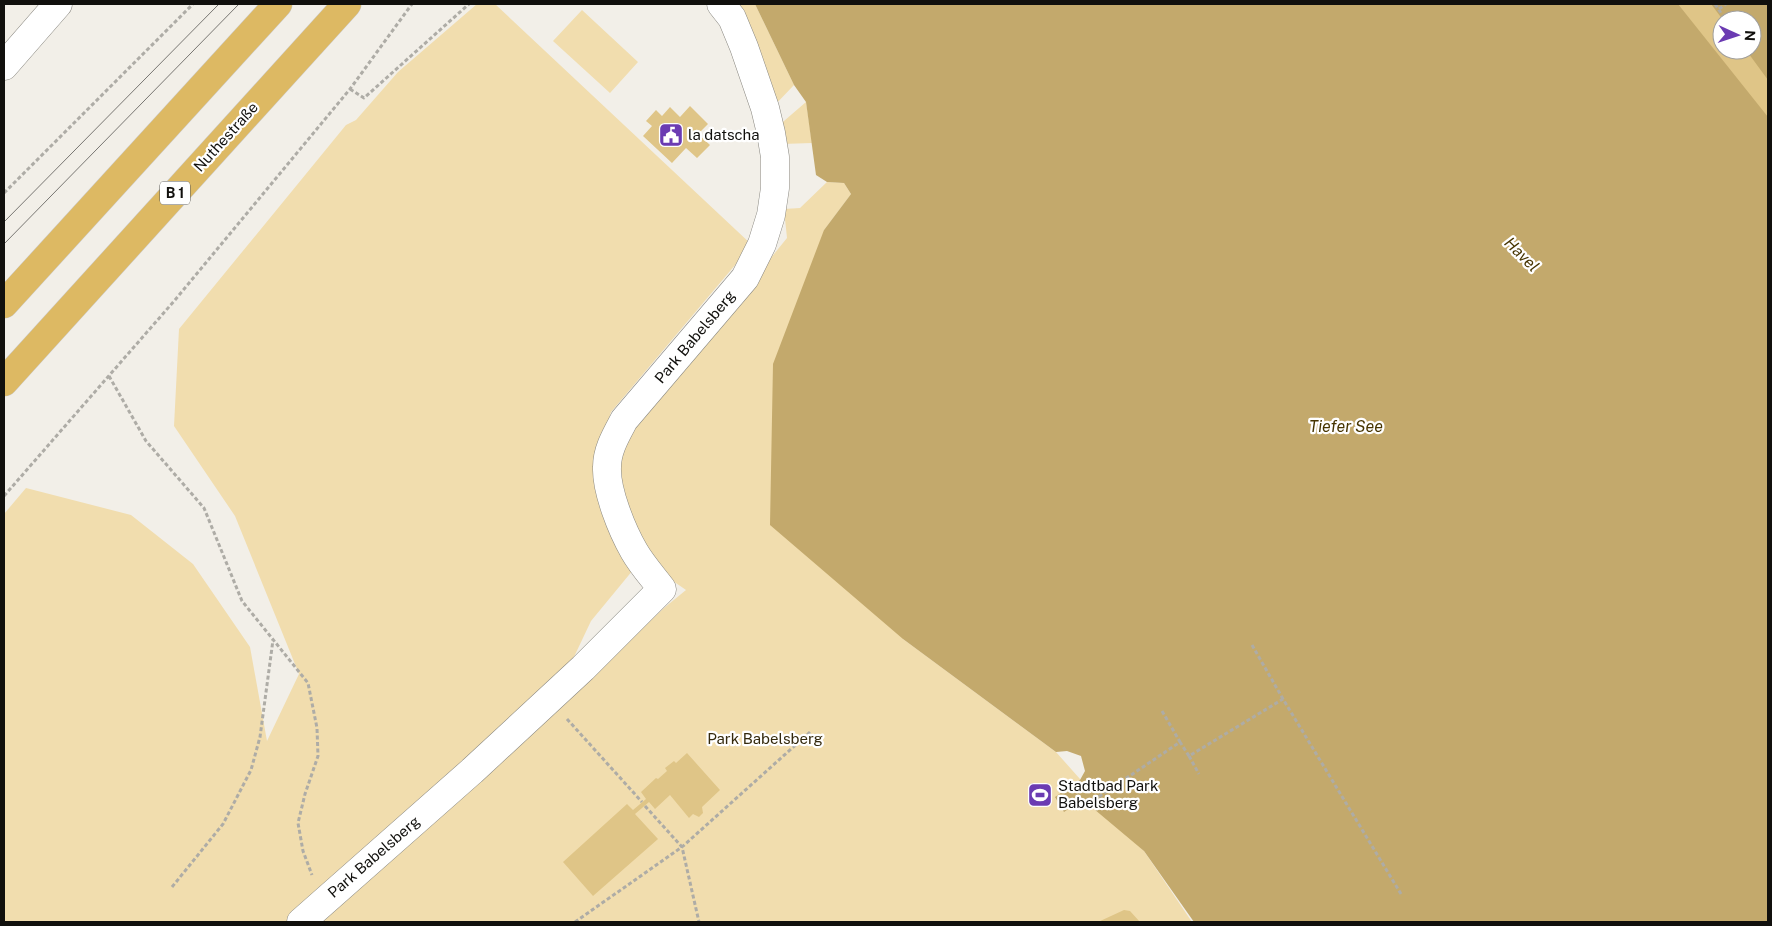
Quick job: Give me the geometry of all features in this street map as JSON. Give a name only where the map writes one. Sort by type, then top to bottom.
[{"type":"highway","points":[[4,304],[278,4]]},
{"type":"highway","name":"Nuthestraße","points":[[4,382],[347,4]]},
{"type":"lane","points":[[4,66],[58,4]]},
{"type":"lane","name":"Park Babelsberg","points":[[301,922],[472,771],[569,681],[662,589],[634,551],[615,508],[608,487],[607,465],[612,441],[624,420],[745,278],[762,244],[771,215],[775,188],[775,157],[765,108],[735,25],[722,4]]},
{"type":"path","points":[[4,193],[193,4]]},
{"type":"path","points":[[4,496],[176,300],[350,89],[412,4]]},
{"type":"path","points":[[350,89],[364,98],[469,4]]},
{"type":"path","points":[[1715,4],[1720,11],[1726,4]]},
{"type":"path","points":[[109,376],[146,441],[204,508],[242,600],[308,683],[317,728],[318,756],[305,794],[298,824],[303,851],[315,881],[328,898]]},
{"type":"path","points":[[172,887],[223,824],[251,770],[260,737],[273,640]]},
{"type":"path","points":[[1252,645],[1402,894]]},
{"type":"path","points":[[1189,756],[1283,699]]},
{"type":"path","points":[[1162,710],[1199,774]]},
{"type":"path","points":[[564,716],[682,847],[699,922]]},
{"type":"path","points":[[575,922],[682,847],[810,732]]},
{"type":"path","points":[[1088,804],[1180,742]]},
{"type":"green space","points":[[477,4],[495,4],[752,245],[611,412],[599,452],[633,570],[591,621],[564,678],[288,922],[4,922],[4,514],[26,488],[131,515],[193,564],[250,647],[267,741],[299,674],[235,516],[174,426],[179,329],[346,125],[356,120],[398,72]]},
{"type":"green space","points":[[721,4],[755,4],[794,85],[773,107]]},
{"type":"green space","points":[[582,10],[638,62],[610,93],[553,41]]},
{"type":"green space","points":[[806,102],[812,143],[782,144],[777,127]]},
{"type":"green space","name":"Park Babelsberg","points":[[827,182],[844,183],[851,194],[824,230],[903,639],[1056,752],[1144,851],[1192,922],[317,922],[557,709],[664,608],[686,590],[660,572],[635,532],[618,478],[625,438],[787,238],[784,209],[800,208]]},
{"type":"water","name":"Tiefer See","points":[[755,4],[1768,4],[1768,922],[1194,922],[1144,851],[1088,804],[1084,798],[1064,812],[1055,797],[1080,780],[1085,771],[1081,756],[1067,751],[1056,752],[903,639],[770,525],[773,364],[824,230],[851,194],[844,183],[827,182],[816,175],[806,102],[794,85]]},
{"type":"building","points":[[1678,4],[1711,4],[1716,10],[1712,10],[1712,47]]},
{"type":"building","points":[[1723,60],[1753,60],[1768,80],[1768,117]]},
{"type":"building","name":"la datscha","points":[[690,106],[708,124],[698,134],[710,145],[697,158],[686,148],[672,163],[643,136],[652,126],[646,121],[656,110],[662,116],[670,107],[680,117]]},
{"type":"building","points":[[687,753],[720,790],[702,807],[703,813],[699,817],[693,814],[689,818],[670,795],[655,809],[649,802],[635,814],[658,839],[593,896],[563,862],[627,804],[633,810],[646,799],[641,792],[667,771],[665,768],[674,761],[676,763]]},
{"type":"building","points":[[1124,910],[1130,911],[1140,922],[1098,922]]},
{"type":"tram line","points":[[4,222],[219,4]]},
{"type":"tram line","points":[[4,244],[239,4]]},
{"type":"place","name":"la datscha","points":[[671,135]]},
{"type":"place","name":"Stadtbad Park Babelsberg","points":[[1040,795]]},
{"type":"water label","name":"Havel","points":[[1522,254]]}]
